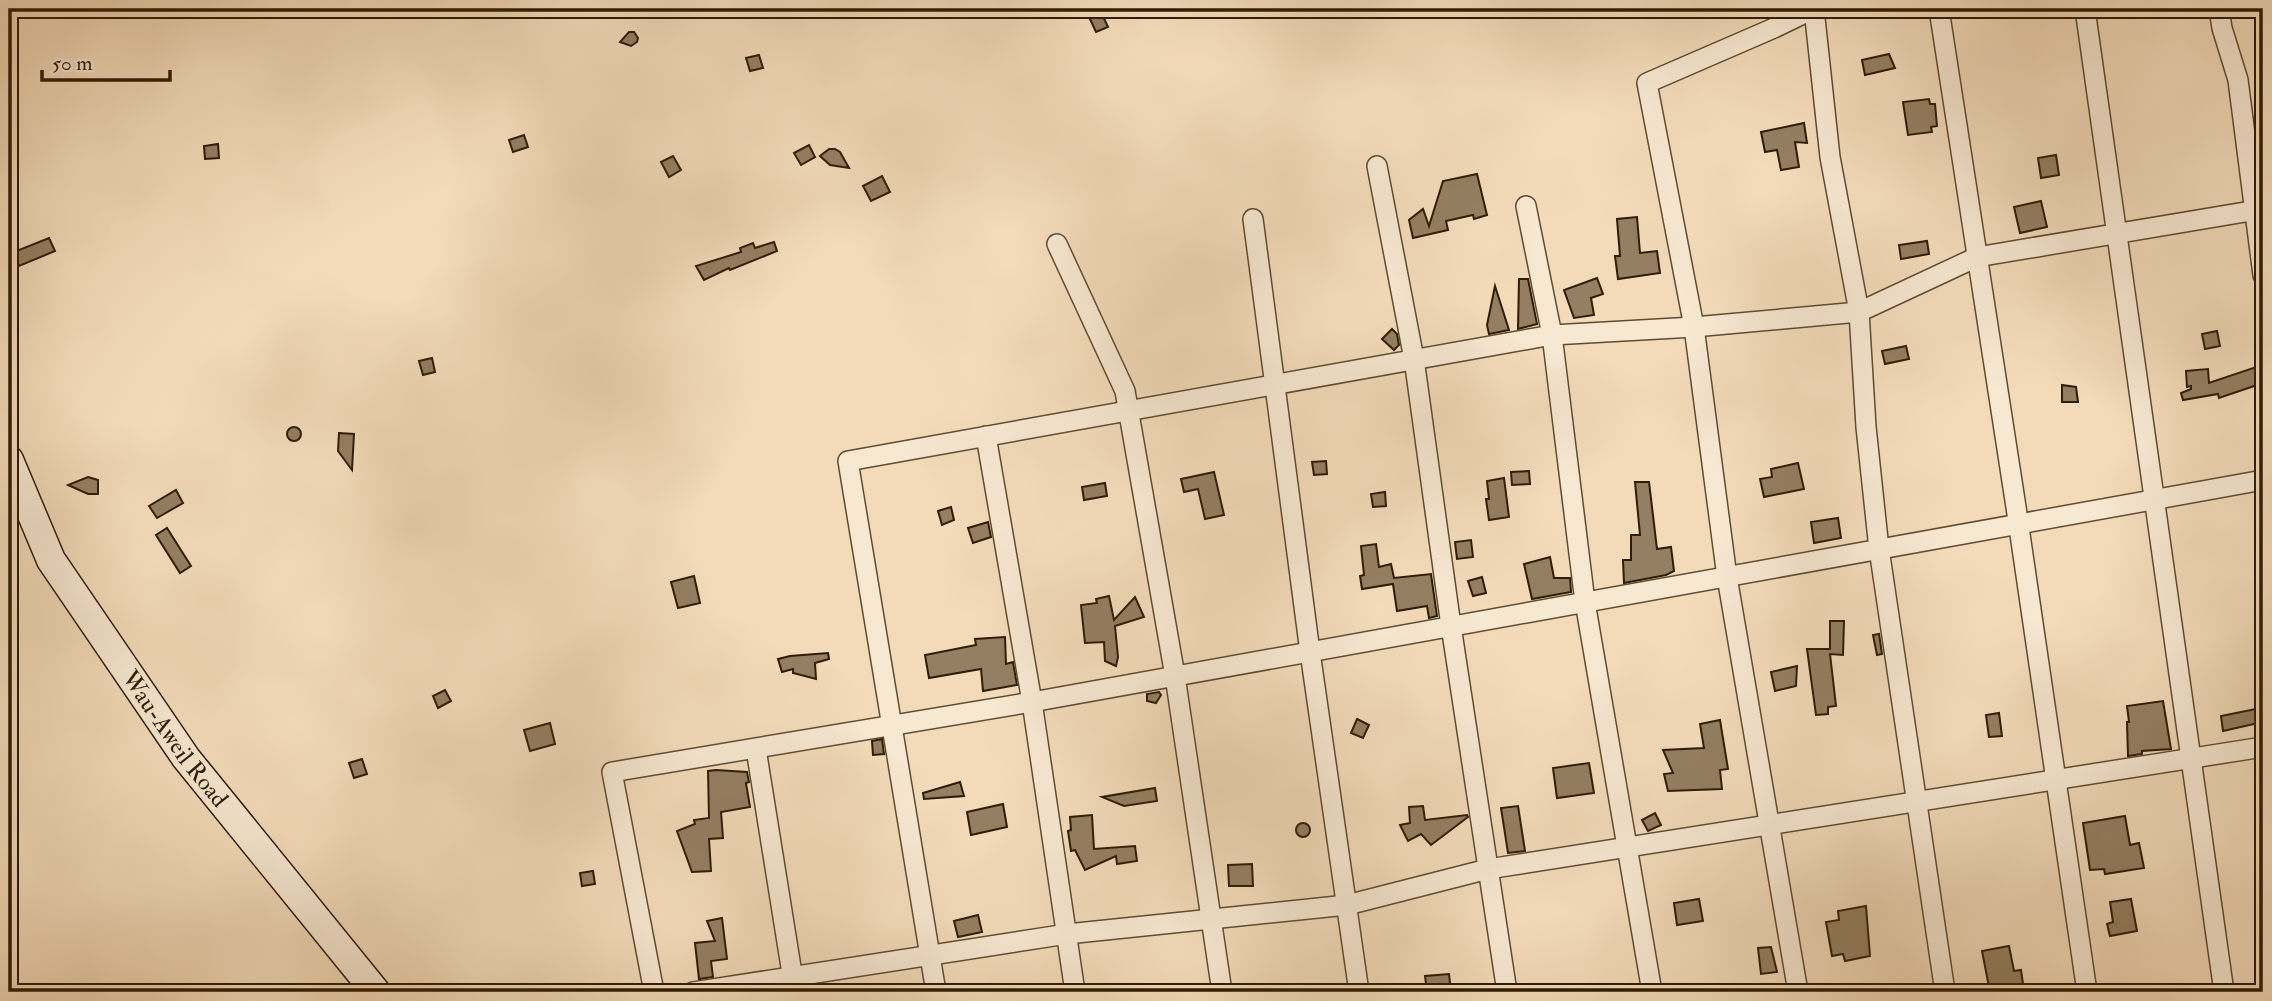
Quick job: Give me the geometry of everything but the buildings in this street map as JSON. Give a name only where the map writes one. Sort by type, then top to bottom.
[{"type":"street","points":[[1798,992],[1727,577],[1694,327],[1647,83],[1814,9],[1830,157],[1859,312],[1866,427],[1879,549],[1945,992]]},
{"type":"street","points":[[1939,9],[2019,526],[2087,992]]},
{"type":"street","points":[[2085,9],[2224,992]]},
{"type":"street","points":[[2219,9],[2238,80],[2259,210],[2263,275]]},
{"type":"street","points":[[1377,166],[1414,359],[1451,626],[1507,992]]},
{"type":"street","points":[[1526,206],[1552,335],[1585,602],[1652,992]]},
{"type":"street","points":[[936,992],[848,461],[1552,335],[1694,327],[1859,312],[1977,257],[2259,210]]},
{"type":"street","points":[[1253,219],[1310,652],[1359,992]]},
{"type":"street","points":[[1057,244],[1125,391],[1130,411],[1175,676],[1222,992]]},
{"type":"street","points":[[986,436],[1032,702],[1076,992]]},
{"type":"street","name":"Wau-Aweil Road","points":[[9,460],[51,560],[186,758],[376,992]]},
{"type":"street","points":[[654,992],[612,772],[1032,702],[2263,480]]},
{"type":"street","points":[[693,992],[794,984],[930,954],[1067,934],[1347,905],[1488,869],[2263,747]]},
{"type":"street","points":[[757,749],[794,984]]}]
